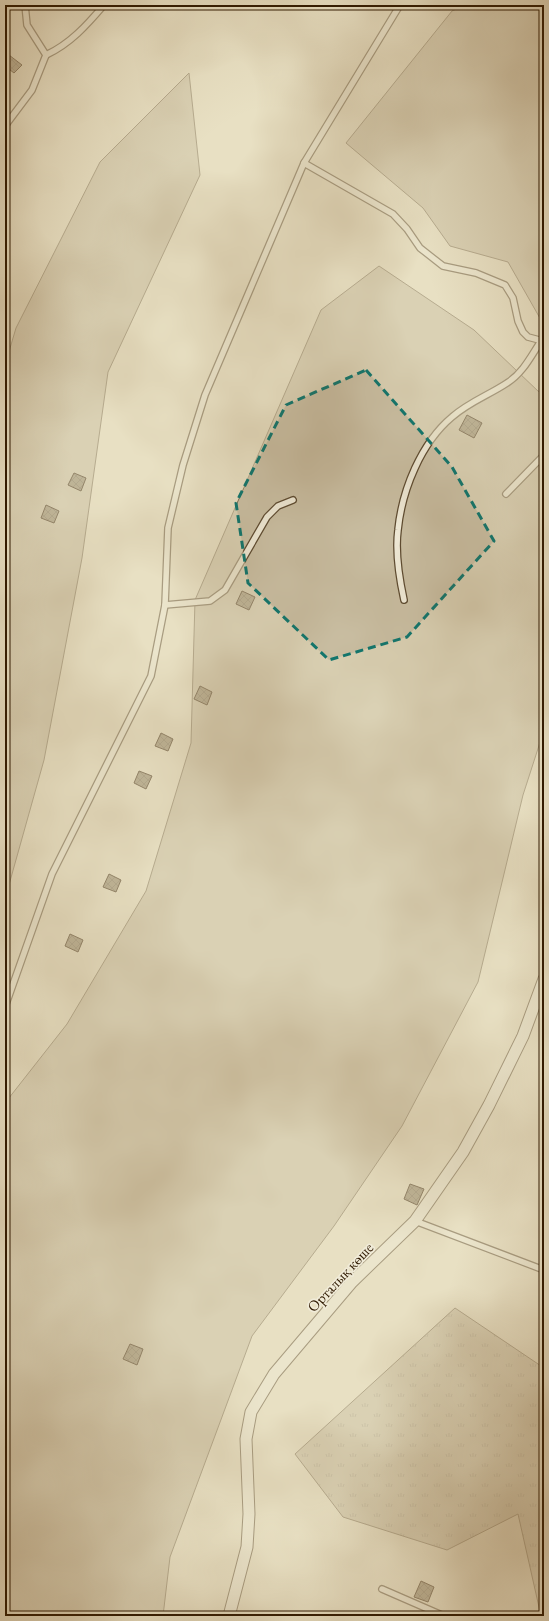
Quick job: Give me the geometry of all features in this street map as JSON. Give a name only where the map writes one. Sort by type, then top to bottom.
[{"type":"street","name":"Орталық көше","points":[[229,1616],[247,1547],[249,1514],[246,1439],[251,1412],[274,1374],[352,1282],[415,1221],[463,1152],[489,1105],[523,1036],[544,979]]},
{"type":"lane","points":[[25,5],[27,25],[46,55]]},
{"type":"lane","points":[[5,126],[32,90],[46,55],[61,48],[74,38],[104,5]]},
{"type":"lane","points":[[5,1007],[52,874],[151,676],[165,605],[168,528],[183,465],[205,395],[304,163],[400,5]]},
{"type":"lane","points":[[304,163],[393,214],[407,229],[420,248],[444,266],[476,273],[505,285],[512,298],[518,321],[523,332],[528,336],[542,341],[520,372],[507,384],[478,399],[452,417],[436,434],[424,452],[405,496],[398,530],[399,573],[404,600]]},
{"type":"lane","points":[[506,494],[544,455]]},
{"type":"lane","points":[[165,605],[210,601],[225,590],[268,517],[278,506],[293,500]]},
{"type":"lane","points":[[415,1221],[544,1270]]},
{"type":"lane","points":[[382,1589],[444,1616]]},
{"type":"highlighted area","points":[[366,370],[452,467],[494,541],[407,637],[329,660],[248,583],[236,503],[286,405]]},
{"type":"green space","points":[[464,5],[544,5],[544,730],[523,795],[478,982],[402,1126],[334,1226],[252,1336],[170,1557],[163,1616],[5,1616],[5,1103],[67,1024],[146,891],[191,743],[195,600],[321,310],[379,266],[474,330],[539,392],[541,320],[508,262],[450,246],[423,208],[346,143],[452,11]]},
{"type":"green space","points":[[189,73],[200,175],[108,372],[82,558],[44,760],[5,899],[5,365],[16,328],[100,162]]},
{"type":"green space","points":[[455,1308],[544,1368],[544,1616],[541,1616],[518,1514],[447,1550],[343,1517],[295,1454]]},
{"type":"building","points":[[9,55],[22,65],[14,73],[5,66],[5,60]]},
{"type":"building","points":[[467,415],[482,423],[474,438],[459,430]]},
{"type":"building","points":[[74,473],[86,478],[81,491],[68,485]]},
{"type":"building","points":[[46,505],[59,511],[54,523],[41,518]]},
{"type":"building","points":[[242,591],[255,597],[249,610],[236,604]]},
{"type":"building","points":[[200,686],[212,692],[207,705],[194,699]]},
{"type":"building","points":[[161,733],[173,739],[168,751],[155,746]]},
{"type":"building","points":[[139,771],[152,776],[146,789],[134,783]]},
{"type":"building","points":[[109,874],[121,880],[116,892],[103,887]]},
{"type":"building","points":[[70,934],[83,940],[78,952],[65,946]]},
{"type":"building","points":[[410,1184],[424,1189],[417,1205],[404,1199]]},
{"type":"building","points":[[130,1344],[143,1349],[137,1365],[123,1359]]},
{"type":"building","points":[[421,1581],[434,1587],[428,1602],[414,1597]]}]
